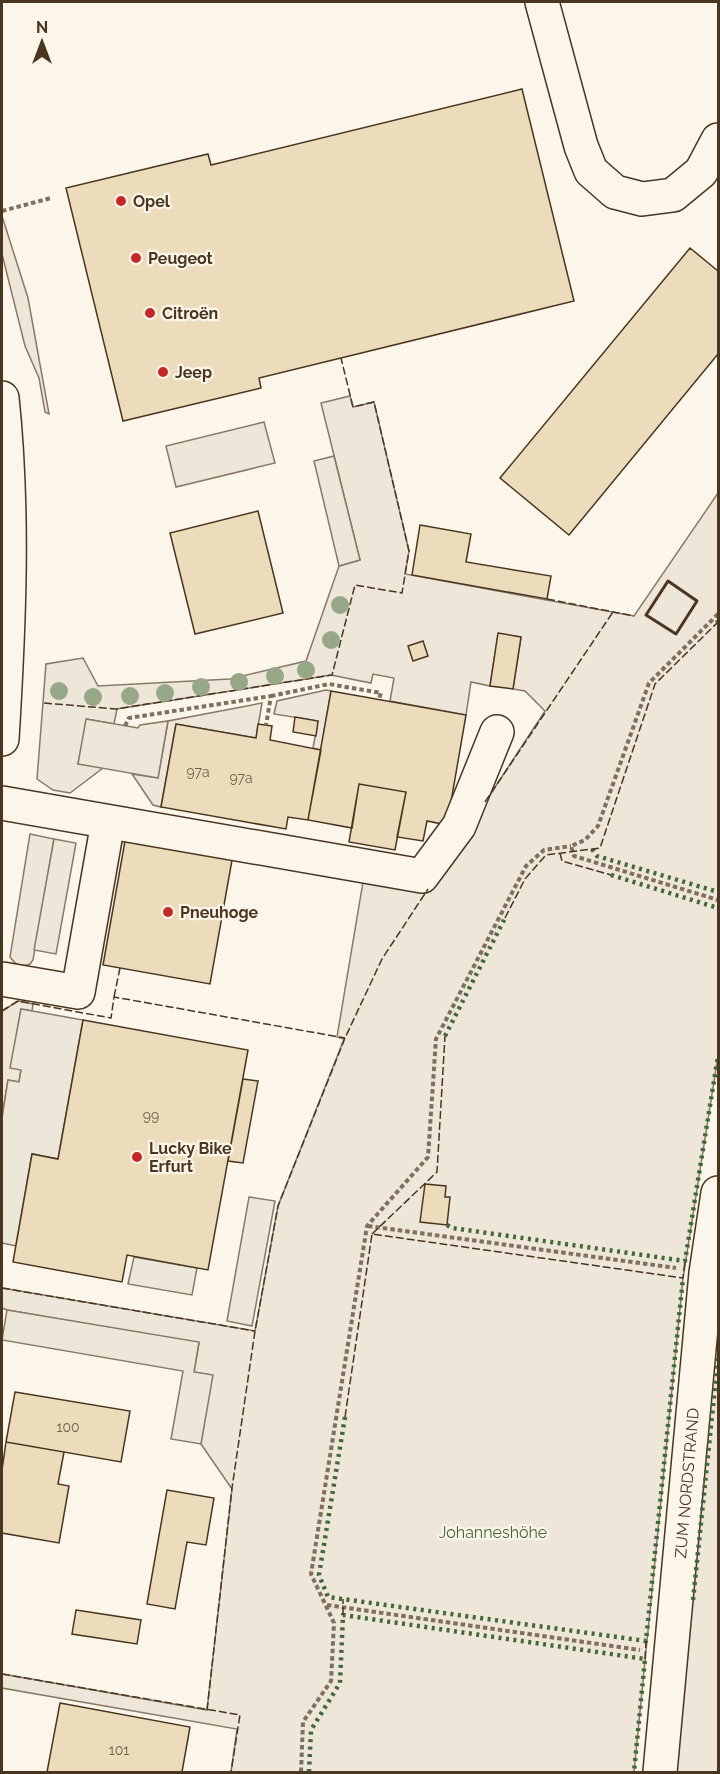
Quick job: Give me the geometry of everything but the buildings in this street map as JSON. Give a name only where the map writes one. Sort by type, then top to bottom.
[{"type":"main road","points":[[542,2],[581,146],[591,171],[615,192],[642,199],[673,195],[701,172],[718,140]]},
{"type":"main road","points":[[2,398],[7,452],[10,619],[2,739]]},
{"type":"main road","points":[[2,803],[422,876],[459,826],[497,732]]},
{"type":"main road","points":[[2,979],[78,992],[108,822]]},
{"type":"main road","name":"ZUM NORDSTRAND","points":[[660,1773],[706,1273],[718,1193]]},
{"type":"path","points":[[2,211],[51,198]]},
{"type":"path","points":[[301,1773],[303,1722],[331,1681],[334,1623],[311,1574],[367,1226],[428,1157],[436,1039],[526,866],[544,850],[571,846],[585,840],[598,826],[649,683],[718,614]]},
{"type":"path","points":[[125,726],[129,718],[271,696],[329,684],[381,693],[380,699]]},
{"type":"path","points":[[266,725],[271,696]]},
{"type":"path","points":[[571,846],[574,856],[718,900]]},
{"type":"path","points":[[367,1226],[706,1273]]},
{"type":"path","points":[[326,1605],[672,1654]]},
{"type":"green space","points":[[2,216],[28,298],[49,414],[45,412],[39,378],[25,346],[2,254]]},
{"type":"green space","name":"Johanneshöhe","points":[[350,396],[353,407],[374,402],[409,551],[405,574],[634,616],[718,493],[718,1056],[683,1278],[634,1772],[231,1772],[237,1729],[2,1688],[2,1674],[207,1710],[232,1489],[201,1444],[212,1375],[194,1372],[199,1343],[7,1310],[2,1308],[2,1288],[255,1331],[278,1206],[344,1039],[337,1037],[364,876],[430,886],[545,711],[525,691],[513,689],[521,637],[498,634],[490,686],[471,682],[466,715],[390,701],[394,678],[373,674],[371,683],[331,675],[117,709],[114,724],[87,719],[78,764],[103,768],[70,793],[53,790],[37,779],[46,664],[83,658],[98,686],[230,679],[306,661],[339,566],[360,560],[321,403]]},
{"type":"green space","points":[[326,690],[331,691],[321,750],[313,748],[318,721],[274,714],[277,701]]},
{"type":"green space","points":[[262,703],[256,738],[176,724],[161,807],[153,805],[132,774],[158,778],[168,721]]},
{"type":"green space","points":[[30,834],[54,839],[33,960],[30,964],[20,966],[10,957]]},
{"type":"green space","points":[[18,1001],[33,1004],[32,1011],[21,1009],[11,1067],[21,1069],[19,1082],[8,1080],[2,1105],[2,1011]]},
{"type":"green space","points":[[718,1301],[718,1772],[669,1772]]},
{"type":"shaded area","points":[[264,422],[275,463],[176,487],[166,446]]},
{"type":"shaded area","points":[[334,456],[360,560],[339,566],[314,461]]},
{"type":"shaded area","points":[[86,719],[138,728],[140,725],[168,721],[158,778],[78,764]]},
{"type":"shaded area","points":[[54,839],[76,843],[56,954],[34,950]]},
{"type":"shaded area","points":[[21,1009],[83,1020],[58,1159],[32,1154],[16,1246],[2,1243],[2,1118],[8,1080],[19,1082],[21,1070],[10,1068]]},
{"type":"shaded area","points":[[249,1197],[275,1201],[252,1326],[227,1321]]},
{"type":"shaded area","points":[[134,1257],[197,1268],[192,1295],[128,1284]]},
{"type":"shaded area","points":[[7,1310],[199,1342],[194,1372],[213,1375],[201,1444],[171,1439],[183,1371],[2,1340]]},
{"type":"hedge","points":[[592,849],[597,856],[718,892]]},
{"type":"hedge","points":[[611,875],[718,908]]},
{"type":"hedge","points":[[445,1036],[505,918]]},
{"type":"hedge","points":[[447,1225],[452,1228],[685,1261],[718,1056]]},
{"type":"hedge","points":[[345,1417],[319,1575],[328,1597],[646,1641],[683,1278]]},
{"type":"hedge","points":[[693,1600],[718,1358]]},
{"type":"hedge","points":[[309,1772],[311,1730],[340,1683],[343,1615],[645,1659],[634,1772]]},
{"type":"fence","points":[[44,703],[116,709],[332,675],[355,585],[402,593],[409,551],[374,402],[353,407],[341,358]]},
{"type":"fence","points":[[547,599],[634,616]]},
{"type":"fence","points":[[485,802],[613,612]]},
{"type":"fence","points":[[505,918],[525,879],[546,855],[600,848],[655,684],[717,623]]},
{"type":"fence","points":[[560,853],[562,861],[611,875]]},
{"type":"fence","points":[[207,1710],[232,1488],[255,1331],[278,1206],[345,1038],[382,959],[428,889]]},
{"type":"fence","points":[[114,997],[120,968]]},
{"type":"fence","points":[[2,1011],[18,1001],[111,1018],[114,997],[345,1038]]},
{"type":"fence","points":[[372,1234],[437,1172],[445,1036]]},
{"type":"fence","points":[[345,1417],[372,1234],[683,1278],[685,1261]]},
{"type":"fence","points":[[2,1288],[255,1331]]},
{"type":"fence","points":[[343,1599],[343,1615]]},
{"type":"fence","points":[[645,1659],[646,1641]]},
{"type":"fence","points":[[2,1674],[240,1715],[231,1772]]},
{"type":"wall","points":[[668,581],[697,601],[676,634],[646,615],[668,581]]},
{"type":"place","name":"Opel","points":[[121,201]]},
{"type":"place","name":"Peugeot","points":[[136,258]]},
{"type":"place","name":"Citroën","points":[[150,313]]},
{"type":"place","name":"Jeep","points":[[163,372]]},
{"type":"place","name":"Pneuhoge","points":[[168,912]]},
{"type":"place","name":"Lucky Bike Erfurt","points":[[137,1157]]}]
